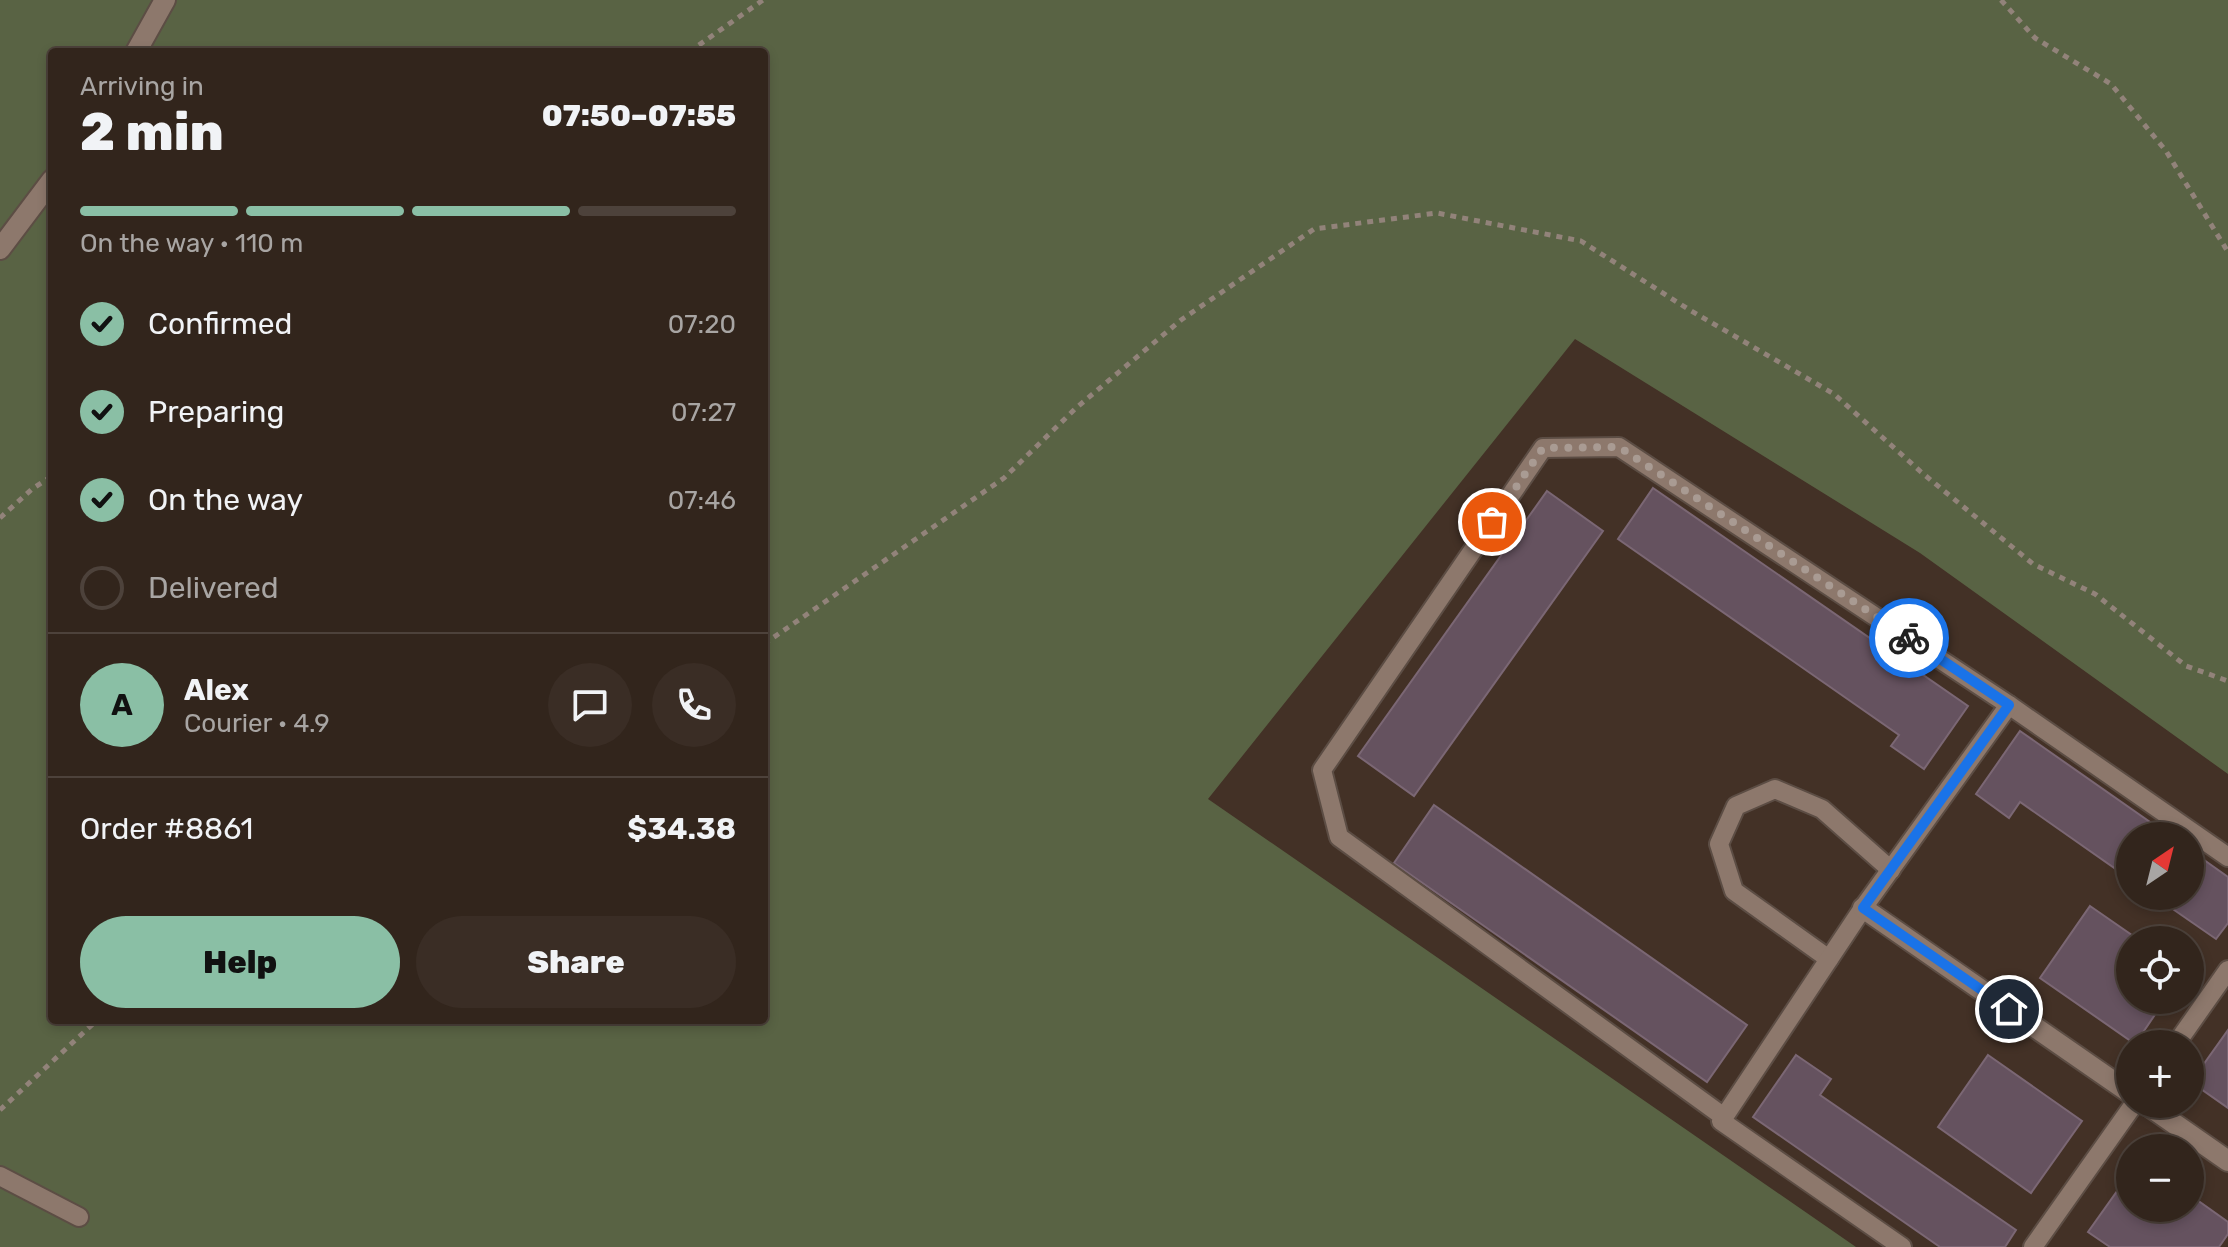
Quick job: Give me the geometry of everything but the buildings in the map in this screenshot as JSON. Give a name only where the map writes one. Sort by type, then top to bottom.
[{"type":"street","points":[[138,48],[165,0]]},
{"type":"street","points":[[0,249],[48,185]]},
{"type":"street","points":[[1863,908],[2116,1083]]},
{"type":"street","points":[[2166,1118],[2228,1161]]},
{"type":"lane","points":[[1724,1117],[1339,837],[1322,770],[1543,448],[1619,447],[2009,705],[2228,857]]},
{"type":"lane","points":[[1902,1247],[1721,1121],[1863,908],[2009,705]]},
{"type":"lane","points":[[1829,959],[1734,891],[1719,844],[1736,806],[1775,789],[1822,809],[1891,870]]},
{"type":"lane","points":[[2186,1030],[2228,970]]},
{"type":"lane","points":[[2033,1247],[2124,1118]]},
{"type":"lane","points":[[0,1176],[79,1217]]},
{"type":"path","points":[[695,48],[763,0]]},
{"type":"path","points":[[2001,0],[2035,38],[2111,84],[2166,151],[2228,252]]},
{"type":"path","points":[[768,641],[1004,478],[1076,408],[1181,320],[1314,229],[1437,213],[1581,241],[1688,309],[1834,394],[1921,472],[2033,564],[2095,594],[2186,666],[2228,681]]},
{"type":"path","points":[[0,518],[48,479]]},
{"type":"path","points":[[0,1110],[93,1024]]},
{"type":"green space","points":[[0,0],[2228,0],[2228,774],[1920,553],[1575,339],[1208,799],[1856,1247],[0,1247]]},
{"type":"way so far","points":[[1492,522],[1543,448],[1619,447],[1909,638]]},
{"type":"route","points":[[1909,638],[2009,705],[1863,908],[2009,1009]]}]
